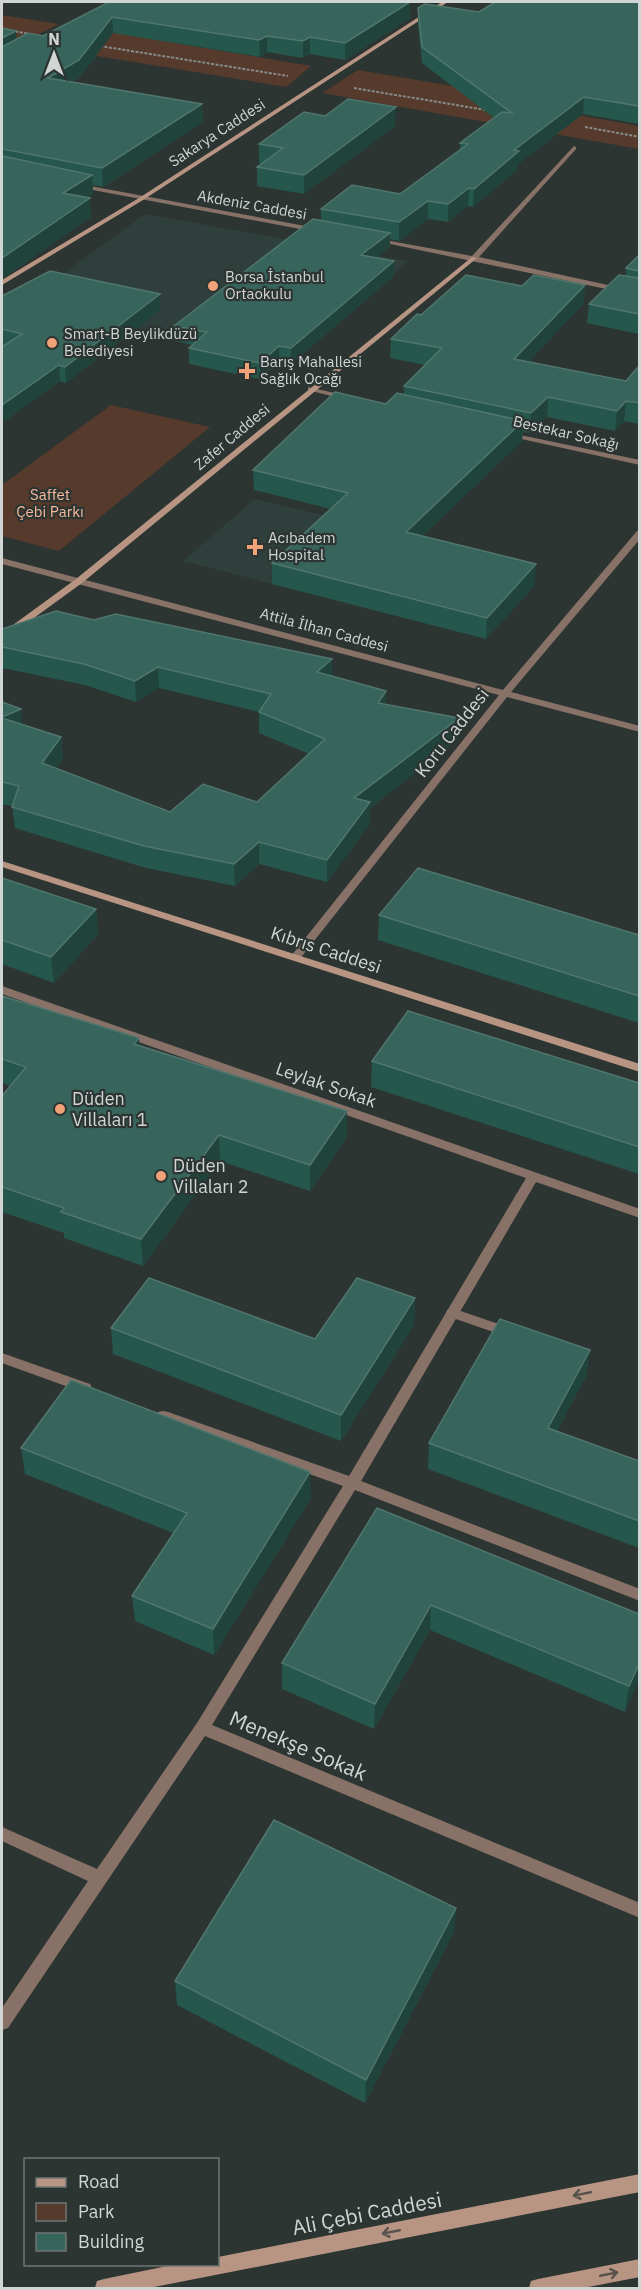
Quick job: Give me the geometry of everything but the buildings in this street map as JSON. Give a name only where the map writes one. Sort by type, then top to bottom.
[{"type":"street","points":[[430,2],[444,3]]},
{"type":"street","name":"Sakarya Caddesi","points":[[2,284],[141,198],[444,3]]},
{"type":"street","name":"Zafer Caddesi","points":[[2,637],[79,581],[474,258],[574,148]]},
{"type":"street","name":"Akdeniz Caddesi","points":[[71,184],[324,231]]},
{"type":"street","points":[[370,240],[474,258],[639,294]]},
{"type":"street","points":[[311,389],[356,400]]},
{"type":"street","name":"Bestekar Sokağı","points":[[503,433],[639,463]]},
{"type":"street","name":"Koru Caddesi","points":[[295,958],[505,693],[639,533]]},
{"type":"street","name":"Attila İlhan Caddesi","points":[[2,561],[639,729]]},
{"type":"street","name":"Kıbrıs Caddesi","points":[[2,864],[639,1068]]},
{"type":"street","name":"Leylak Sokak","points":[[2,990],[639,1214]]},
{"type":"street","points":[[202,1728],[352,1483],[533,1176]]},
{"type":"street","points":[[452,1313],[517,1335]]},
{"type":"street","points":[[2,1358],[95,1392]]},
{"type":"street","points":[[151,1412],[352,1483],[639,1595]]},
{"type":"street","name":"Menekşe Sokak","points":[[2,2022],[202,1728],[639,1911]]},
{"type":"street","points":[[2,1834],[99,1878]]},
{"type":"street","name":"Ali Çebi Caddesi","points":[[104,2289],[639,2183]]},
{"type":"street","points":[[538,2289],[639,2268]]},
{"type":"shaded area","name":"Borsa İstanbul Ortaokulu","points":[[145,214],[408,261],[291,364],[13,310]]},
{"type":"shaded area","name":"Acıbadem Hospital","points":[[255,499],[340,519],[272,584],[183,561]]},
{"type":"green space","points":[[2,15],[59,24],[23,42],[2,38]]},
{"type":"green space","points":[[73,26],[311,66],[286,87],[36,46]]},
{"type":"green space","points":[[358,70],[529,99],[522,105],[639,126],[639,149],[322,93]]},
{"type":"green space","name":"Saffet Çebi Parkı","points":[[111,405],[210,427],[59,551],[2,536],[2,485]]},
{"type":"place","name":"Borsa İstanbul Ortaokulu","points":[[213,286]]},
{"type":"place","name":"Smart-B Beylikdüzü Belediyesi","points":[[52,343]]},
{"type":"place","name":"Barış Mahallesi Sağlık Ocağı","points":[[247,371]]},
{"type":"place","name":"Acıbadem Hospital","points":[[255,547]]},
{"type":"place","name":"Düden Villaları 1","points":[[60,1109]]},
{"type":"place","name":"Düden Villaları 2","points":[[161,1176]]}]
